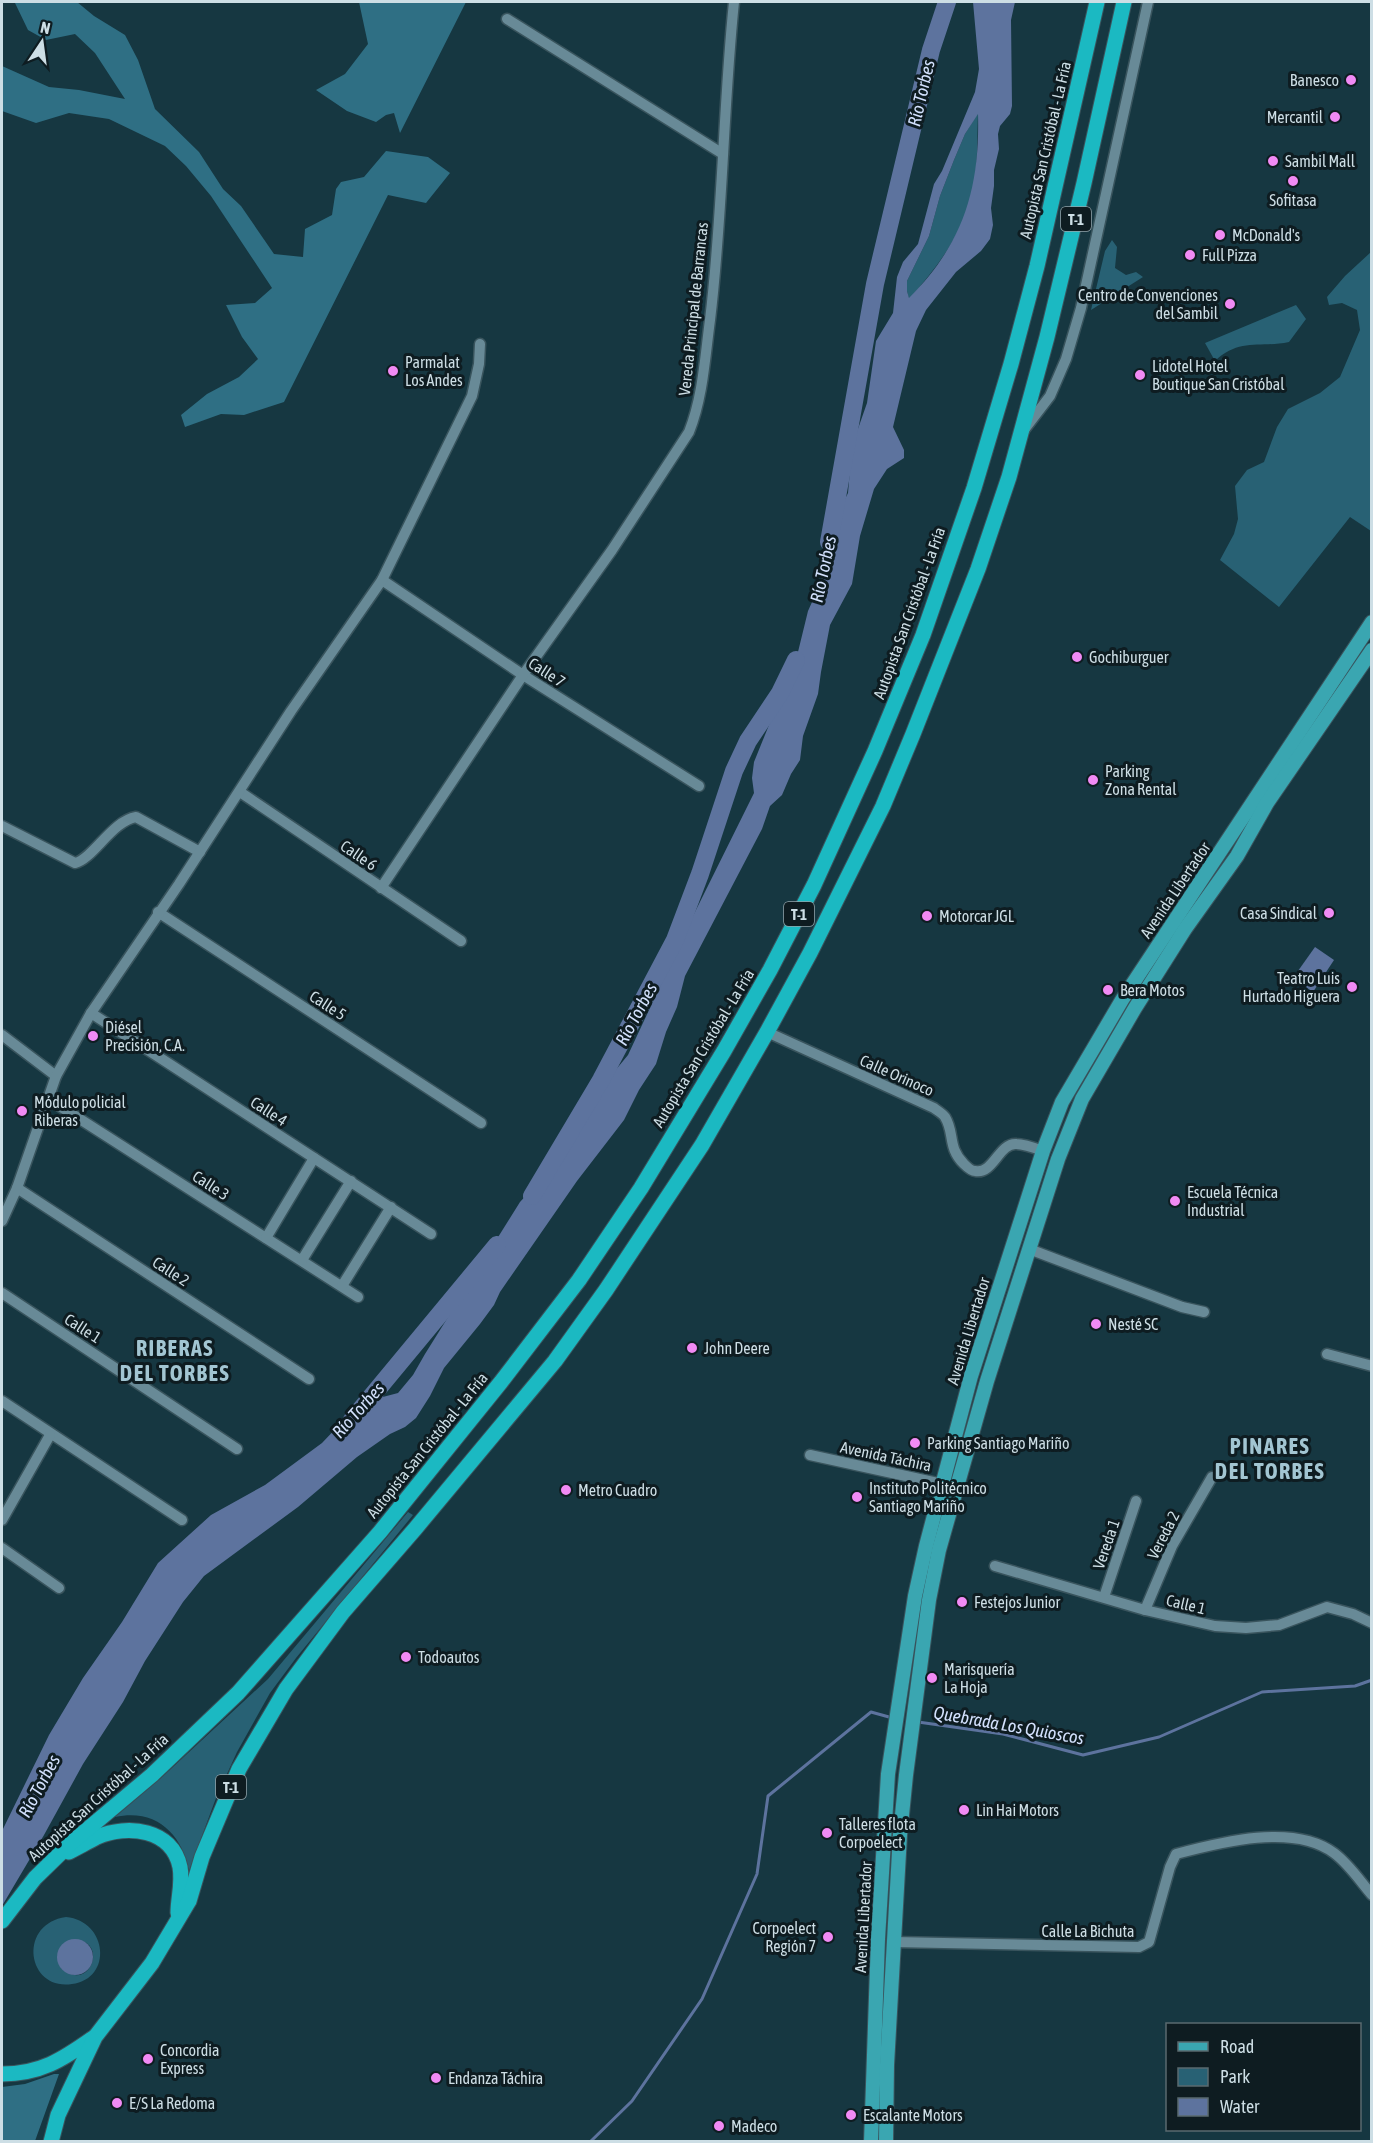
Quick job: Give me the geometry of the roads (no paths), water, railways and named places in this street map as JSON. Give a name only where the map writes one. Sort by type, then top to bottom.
[{"type":"highway","name":"Autopista San Cristóbal - La Fría","points":[[2,1921],[35,1878],[70,1843],[152,1775],[238,1693],[380,1532],[501,1382],[579,1280],[641,1188],[724,1051],[770,970],[814,885],[875,751],[923,635],[974,488],[1011,364],[1037,266],[1097,2]]},
{"type":"highway","name":"T-1","points":[[51,2142],[58,2115],[95,2037],[140,1981],[189,1901],[202,1857],[238,1769],[286,1689],[343,1612],[555,1361],[606,1290],[702,1145],[810,953],[883,806],[978,569],[1009,477],[1047,337],[1082,194],[1124,2]]},
{"type":"highway","points":[[56,1859],[99,1836],[125,1830],[146,1832],[163,1839],[173,1851],[180,1869],[178,1919]]},
{"type":"highway","points":[[2,2074],[20,2073],[46,2067],[63,2059],[95,2037]]},
{"type":"main road","name":"Avenida Libertador","points":[[871,2142],[878,1939],[888,1774],[915,1596],[971,1376],[1043,1151],[1062,1102],[1122,1000],[1371,622]]},
{"type":"main road","name":"Avenida Libertador","points":[[886,2142],[887,2065],[900,1835],[928,1599],[956,1487],[1058,1159],[1082,1099],[1185,929],[1237,856],[1268,803],[1371,650]]},
{"type":"street","name":"Vereda Principal de Barrancas","points":[[381,888],[523,675],[612,550],[681,446],[695,419],[714,286],[734,2]]},
{"type":"street","points":[[1020,435],[1050,396],[1066,359],[1081,308],[1148,2]]},
{"type":"street","points":[[507,19],[723,154]]},
{"type":"street","points":[[2,1221],[17,1188],[56,1076],[91,1013],[240,792],[291,711],[382,580],[472,396],[479,364],[480,344]]},
{"type":"street","name":"Calle 7","points":[[382,580],[523,675],[699,786]]},
{"type":"street","name":"Calle 6","points":[[240,792],[461,940]]},
{"type":"street","points":[[2,826],[75,863],[81,862],[128,818],[136,818],[200,852]]},
{"type":"street","name":"Calle 5","points":[[159,912],[481,1123]]},
{"type":"street","name":"Calle 4","points":[[91,1013],[431,1234]]},
{"type":"street","name":"Calle Orinoco","points":[[767,1032],[934,1108],[945,1116],[955,1153],[972,1171],[979,1172],[986,1169],[1008,1146],[1014,1143],[1043,1151]]},
{"type":"street","points":[[2,1035],[56,1076]]},
{"type":"street","name":"Calle 3","points":[[47,1098],[358,1297]]},
{"type":"street","points":[[266,1238],[314,1158]]},
{"type":"street","points":[[302,1260],[351,1181]]},
{"type":"street","name":"Calle 2","points":[[17,1188],[309,1379]]},
{"type":"street","points":[[342,1286],[391,1207]]},
{"type":"street","points":[[1029,1249],[1182,1307],[1204,1312]]},
{"type":"street","name":"Calle 1","points":[[2,1293],[237,1449]]},
{"type":"street","points":[[1328,1354],[1371,1366]]},
{"type":"street","points":[[2,1401],[182,1520]]},
{"type":"street","points":[[2,1520],[50,1434]]},
{"type":"street","name":"Avenida Táchira","points":[[810,1455],[956,1487]]},
{"type":"street","name":"Vereda 2","points":[[1145,1610],[1172,1546],[1212,1477]]},
{"type":"street","name":"Vereda 1","points":[[1104,1597],[1136,1500]]},
{"type":"street","points":[[2,1548],[59,1588]]},
{"type":"street","name":"Calle 1","points":[[995,1566],[1145,1610],[1215,1626],[1246,1628],[1279,1625],[1327,1608],[1353,1614],[1371,1623]]},
{"type":"street","name":"Calle La Bichuta","points":[[894,1942],[1139,1947],[1149,1942],[1170,1867],[1176,1854],[1253,1838],[1276,1836],[1298,1838],[1332,1851],[1371,1895]]},
{"type":"water","points":[[973,2],[1015,2],[1011,20],[1012,106],[998,134],[999,149],[994,170],[991,208],[993,225],[990,239],[981,251],[956,272],[926,310],[916,331],[893,427],[904,450],[904,458],[887,469],[874,489],[860,536],[852,584],[830,625],[818,694],[803,736],[800,760],[782,795],[770,806],[762,829],[685,976],[677,1007],[656,1064],[639,1090],[624,1120],[577,1181],[500,1292],[494,1305],[444,1368],[416,1418],[357,1457],[298,1507],[204,1576],[183,1602],[83,1764],[2,1906],[2,1831],[49,1735],[158,1563],[211,1515],[265,1485],[322,1443],[360,1403],[398,1393],[413,1375],[520,1202],[565,1153],[595,1095],[628,1055],[754,793],[752,778],[754,762],[797,656],[808,611],[821,582],[830,529],[848,493],[852,446],[867,403],[876,341],[893,313],[897,277],[903,262],[918,244],[934,184],[942,171],[975,92],[979,69]],"holes":[[[978,114],[978,141],[971,191],[955,236],[928,278],[909,298],[907,281],[929,236],[940,196],[965,134]]]},
{"type":"water","points":[[1315,947],[1334,960],[1313,992],[1293,978]]},
{"type":"water","points":[[75,1939],[88,1944],[93,1957],[88,1970],[75,1975],[62,1970],[57,1957],[62,1944]]},
{"type":"waterway","name":"Río Torbes","points":[[829,542],[875,284],[931,50],[947,2]]},
{"type":"waterway","name":"Río Torbes","points":[[532,1196],[601,1080],[675,940],[700,874],[734,771],[748,741],[780,693],[796,660]]},
{"type":"waterway","name":"Río Torbes","points":[[352,1420],[497,1245]]},
{"type":"waterway","name":"Quebrada Los Quioscos","points":[[918,1722],[1003,1734],[1083,1755],[1159,1737],[1262,1692],[1355,1686],[1372,1680]]},
{"type":"waterway","name":"Quebrada Los Quioscos","points":[[590,2142],[632,2101],[702,1999],[757,1874],[768,1796],[871,1712],[889,1717]]},
{"type":"place","name":"Banesco","points":[[1351,80]]},
{"type":"place","name":"Mercantil","points":[[1335,117]]},
{"type":"place","name":"Sambil Mall","points":[[1273,161]]},
{"type":"place","name":"Sofitasa","points":[[1293,181]]},
{"type":"place","name":"McDonald's","points":[[1220,235]]},
{"type":"place","name":"Full Pizza","points":[[1190,255]]},
{"type":"place","name":"Centro de Convenciones del Sambil","points":[[1230,304]]},
{"type":"place","name":"Parmalat Los Andes","points":[[393,371]]},
{"type":"place","name":"Lidotel Hotel Boutique San Cristóbal","points":[[1140,375]]},
{"type":"place","name":"Gochiburguer","points":[[1077,657]]},
{"type":"place","name":"Parking Zona Rental","points":[[1093,780]]},
{"type":"place","name":"Casa Sindical","points":[[1329,913]]},
{"type":"place","name":"Motorcar JGL","points":[[927,916]]},
{"type":"place","name":"Teatro Luis Hurtado Higuera","points":[[1352,987]]},
{"type":"place","name":"Bera Motos","points":[[1108,990]]},
{"type":"place","name":"Diésel Precisión, C.A.","points":[[93,1036]]},
{"type":"place","name":"Módulo policial Riberas","points":[[22,1111]]},
{"type":"place","name":"Escuela Técnica Industrial","points":[[1175,1201]]},
{"type":"place","name":"Nesté SC","points":[[1096,1324]]},
{"type":"place","name":"John Deere","points":[[692,1348]]},
{"type":"place","name":"Parking Santiago Mariño","points":[[915,1443]]},
{"type":"place","name":"Metro Cuadro","points":[[566,1490]]},
{"type":"place","name":"Instituto Politécnico Santiago Mariño","points":[[857,1497]]},
{"type":"place","name":"Festejos Junior","points":[[962,1602]]},
{"type":"place","name":"Todoautos","points":[[406,1657]]},
{"type":"place","name":"Marisquería La Hoja","points":[[932,1678]]},
{"type":"place","name":"Lin Hai Motors","points":[[964,1810]]},
{"type":"place","name":"Talleres flota Corpoelect","points":[[827,1833]]},
{"type":"place","name":"Corpoelect Región 7","points":[[828,1937]]},
{"type":"place","name":"Concordia Express","points":[[148,2059]]},
{"type":"place","name":"Endanza Táchira","points":[[436,2078]]},
{"type":"place","name":"E/S La Redoma","points":[[117,2103]]},
{"type":"place","name":"Escalante Motors","points":[[851,2115]]},
{"type":"place","name":"Madeco","points":[[719,2126]]},
{"type":"district","name":"RIBERAS DEL TORBES","points":[[175,1360]]},
{"type":"district","name":"PINARES DEL TORBES","points":[[1270,1458]]}]
